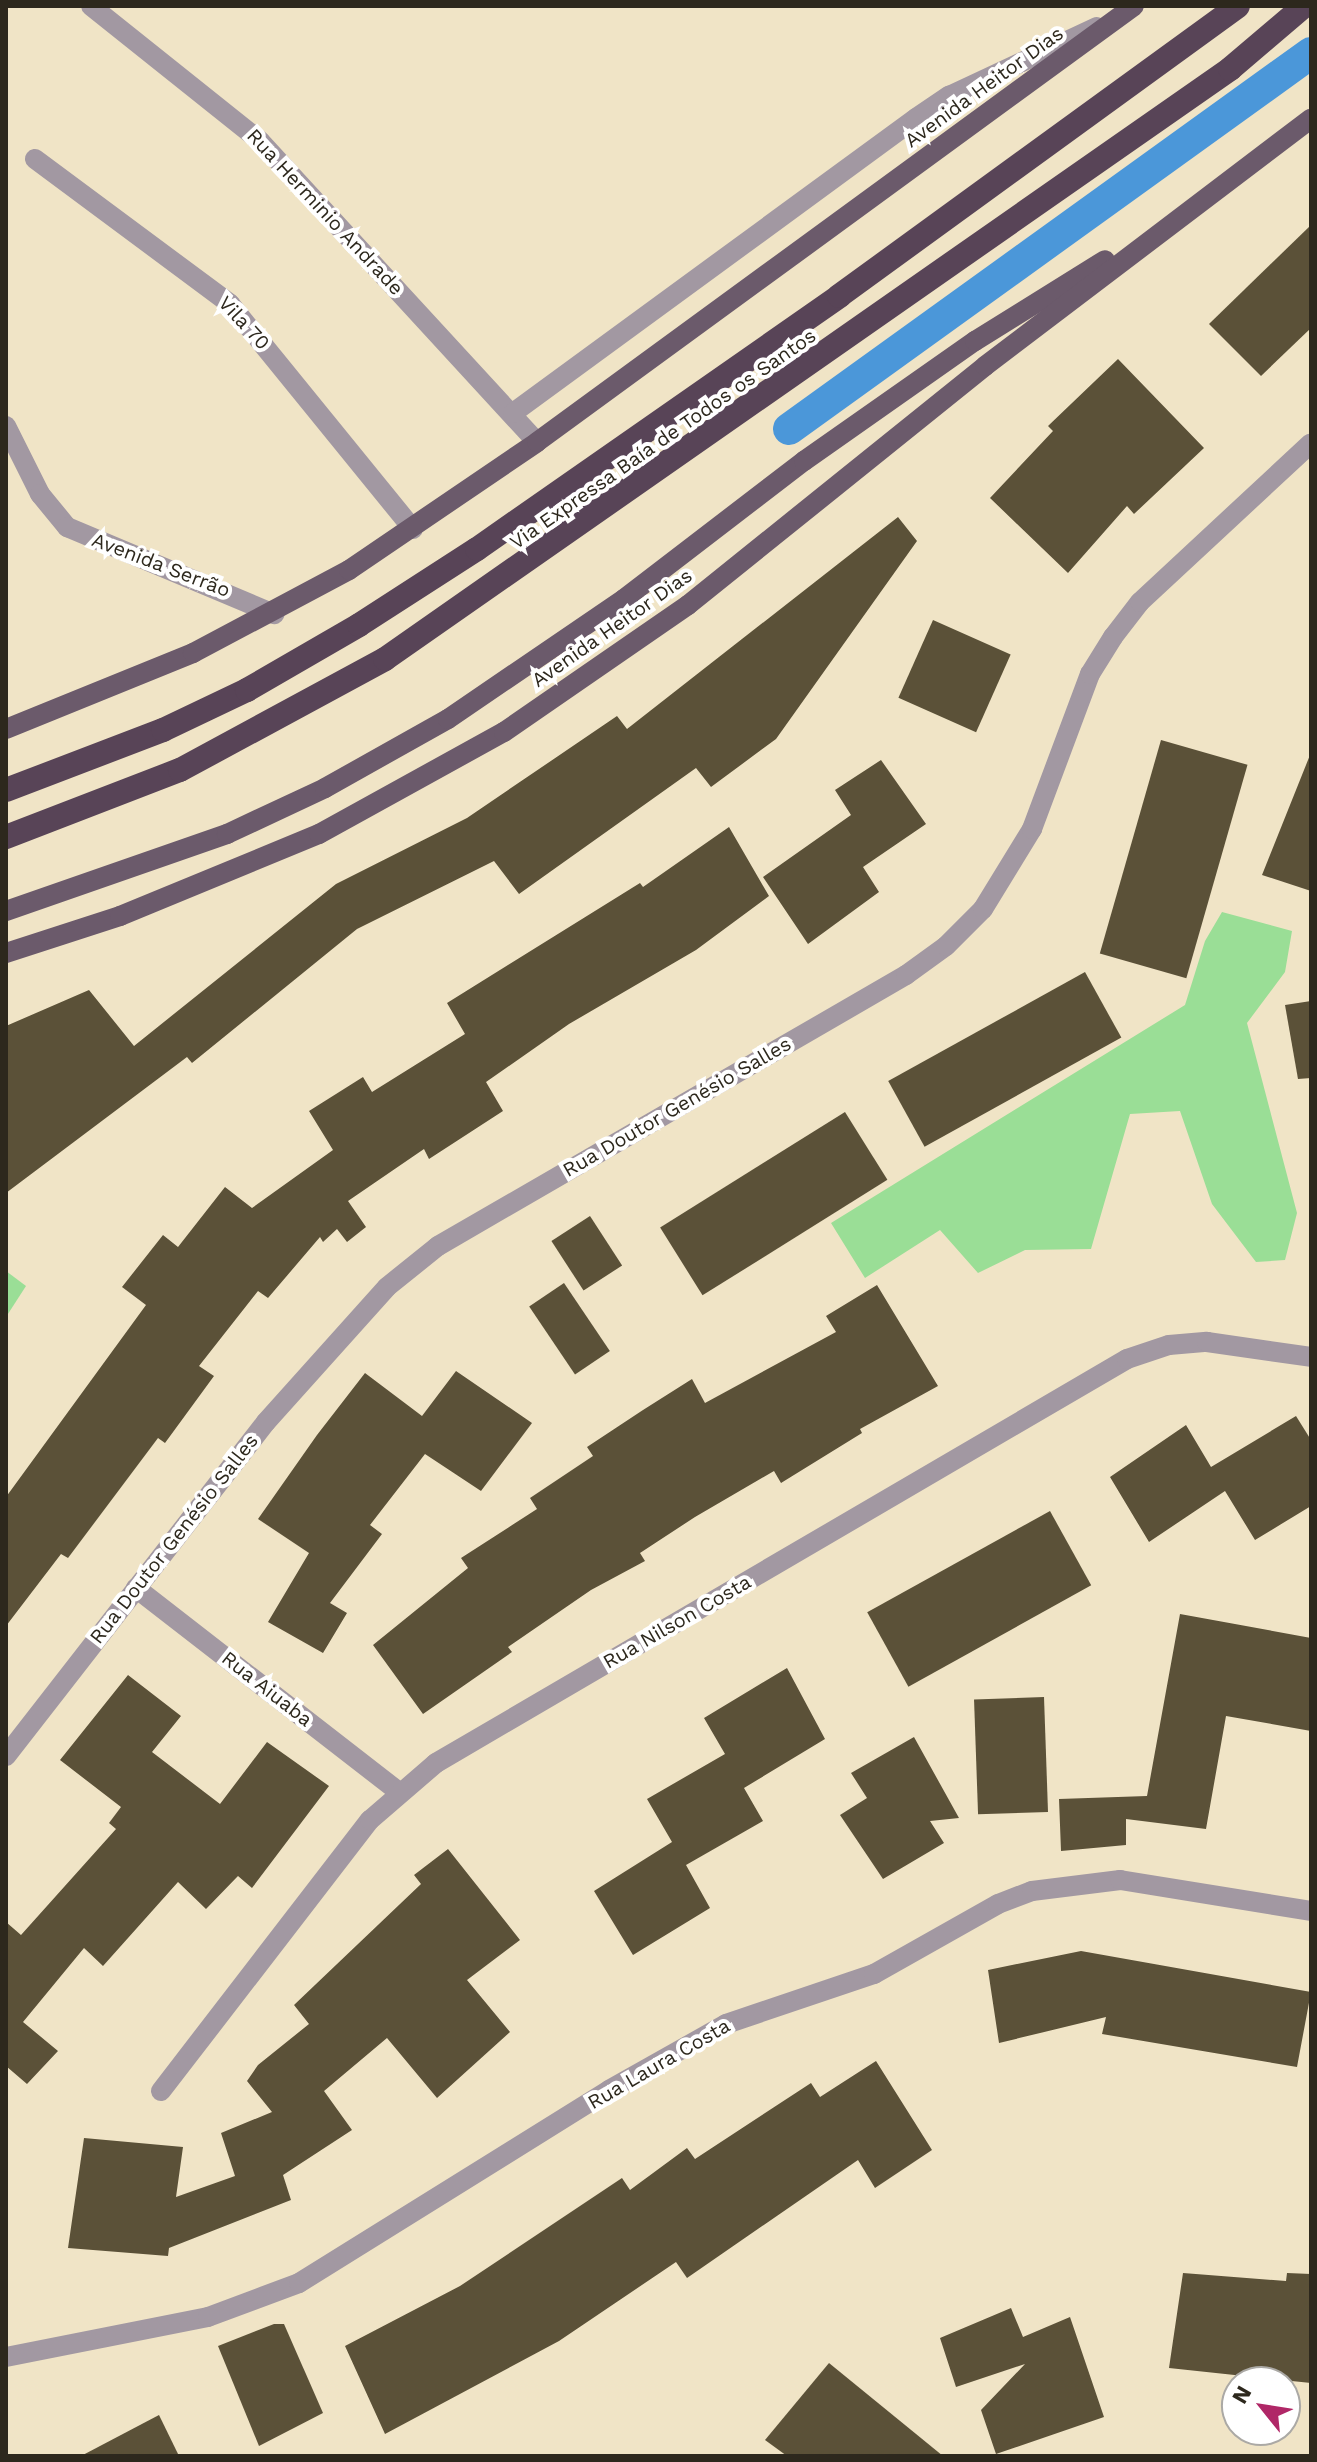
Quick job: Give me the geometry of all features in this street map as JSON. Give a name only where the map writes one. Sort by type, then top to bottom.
[{"type":"highway","name":"Via Expressa Baía de Todos os Santos","points":[[6,790],[177,723],[247,690],[359,625],[477,549],[852,287],[1238,6]]},
{"type":"highway","name":"Via Expressa Baía de Todos os Santos","points":[[6,837],[180,770],[265,728],[385,659],[1230,69],[1304,6]]},
{"type":"main road","name":"Avenida Heitor Dias","points":[[6,727],[193,653],[274,614],[413,529],[537,442],[1128,10]]},
{"type":"main road","name":"Avenida Heitor Dias","points":[[6,953],[120,916],[319,834],[504,732],[688,605],[1174,220],[1311,119]]},
{"type":"main road","name":"Avenida Heitor Dias","points":[[6,911],[227,834],[325,788],[448,719],[624,599],[804,461],[975,341],[1174,220]]},
{"type":"street","name":"Rua Herminio Andrade","points":[[91,6],[242,123],[537,442]]},
{"type":"street","points":[[513,413],[949,96],[1128,10]]},
{"type":"street","name":"Vila 70","points":[[35,159],[230,304],[413,529]]},
{"type":"street","name":"Avenida Serrão","points":[[6,426],[40,494],[67,527],[274,614]]},
{"type":"street","name":"Rua Doutor Genésio Salles","points":[[6,1756],[326,1351],[387,1287],[438,1246],[906,975],[946,946],[983,909],[1032,829],[1090,674],[1113,637],[1140,602],[1311,443]]},
{"type":"street","name":"Rua Nilson Costa","points":[[161,2091],[370,1820],[398,1791],[463,1748],[1127,1359],[1169,1345],[1207,1342],[1311,1357]]},
{"type":"street","name":"Rua Aiuaba","points":[[136,1588],[398,1791]]},
{"type":"street","name":"Rua Laura Costa","points":[[6,2357],[34,2348],[208,2317],[299,2283],[726,2024],[874,1974],[998,1904],[1032,1891],[1120,1880],[1311,1911]]},
{"type":"street","name":"Rua Laura Costa","points":[[6,2348],[34,2348]]},
{"type":"green space","points":[[1222,912],[1292,931],[1285,972],[1247,1023],[1297,1213],[1285,1260],[1256,1262],[1212,1204],[1180,1111],[1130,1114],[1091,1249],[1025,1250],[978,1273],[940,1230],[865,1278],[831,1223],[1185,1005],[1205,941]]},
{"type":"green space","points":[[6,1271],[26,1286],[6,1317]]},
{"type":"building","points":[[1311,225],[1311,328],[1261,376],[1209,324]]},
{"type":"building","points":[[1118,359],[1204,448],[1134,514],[1127,506],[1068,573],[990,498],[1053,431],[1048,426]]},
{"type":"building","points":[[898,517],[917,541],[776,739],[711,787],[696,768],[519,894],[494,861],[357,929],[192,1063],[187,1057],[6,1193],[6,1026],[89,990],[134,1046],[336,884],[467,818],[617,716],[627,729]]},
{"type":"building","points":[[933,620],[1011,655],[976,732],[898,698]]},
{"type":"building","points":[[1161,740],[1248,765],[1186,978],[1100,953]]},
{"type":"building","points":[[1311,756],[1311,891],[1262,875]]},
{"type":"building","points":[[881,760],[926,824],[863,867],[879,892],[808,944],[763,877],[851,815],[835,790]]},
{"type":"building","points":[[729,827],[769,896],[696,950],[569,1024],[486,1082],[503,1111],[429,1159],[424,1149],[348,1201],[366,1227],[347,1242],[337,1229],[323,1242],[320,1237],[268,1298],[258,1291],[199,1366],[214,1376],[165,1443],[158,1438],[68,1558],[61,1554],[6,1626],[6,1497],[146,1305],[122,1287],[163,1235],[178,1247],[225,1187],[252,1208],[333,1150],[309,1111],[363,1077],[372,1092],[465,1034],[447,1003],[640,883],[643,887]]},
{"type":"building","points":[[1085,972],[1121,1038],[925,1147],[888,1081]]},
{"type":"building","points":[[1311,1001],[1311,1078],[1298,1079],[1285,1005]]},
{"type":"building","points":[[845,1112],[887,1180],[703,1295],[660,1228]]},
{"type":"building","points":[[590,1216],[622,1265],[584,1291],[551,1241]]},
{"type":"building","points":[[564,1283],[610,1351],[575,1374],[529,1306]]},
{"type":"building","points":[[877,1285],[938,1386],[860,1429],[862,1433],[781,1483],[774,1471],[695,1517],[640,1553],[645,1561],[591,1590],[508,1647],[512,1652],[423,1714],[373,1645],[468,1568],[461,1558],[537,1509],[530,1498],[593,1456],[587,1447],[643,1410],[692,1379],[705,1403],[836,1332],[826,1316]]},
{"type":"building","points":[[456,1371],[532,1423],[481,1491],[425,1454],[370,1525],[382,1534],[330,1603],[347,1613],[323,1653],[268,1622],[309,1553],[258,1519],[317,1435],[365,1373],[422,1416]]},
{"type":"building","points":[[1296,1416],[1311,1440],[1311,1506],[1255,1540],[1225,1491],[1149,1542],[1110,1477],[1186,1425],[1211,1467]]},
{"type":"building","points":[[1050,1511],[1091,1585],[908,1687],[867,1612]]},
{"type":"building","points":[[1180,1614],[1311,1638],[1311,1731],[1226,1716],[1206,1829],[1126,1819],[1126,1845],[1061,1851],[1059,1799],[1147,1796]]},
{"type":"building","points":[[787,1668],[825,1739],[744,1788],[763,1821],[686,1865],[710,1908],[633,1955],[594,1891],[672,1842],[647,1799],[725,1754],[704,1718]]},
{"type":"building","points":[[128,1675],[181,1716],[152,1752],[220,1804],[267,1742],[329,1786],[252,1888],[238,1876],[206,1909],[178,1882],[103,1966],[84,1948],[23,2022],[58,2051],[27,2084],[6,2066],[6,1922],[21,1935],[116,1829],[109,1823],[121,1807],[60,1760]]},
{"type":"building","points":[[1044,1697],[1048,1812],[978,1814],[974,1699]]},
{"type":"building","points":[[914,1737],[959,1818],[930,1821],[944,1843],[883,1879],[840,1815],[867,1798],[851,1773]]},
{"type":"building","points":[[448,1849],[520,1940],[467,1980],[510,2032],[437,2098],[387,2038],[324,2091],[352,2130],[283,2175],[291,2200],[169,2248],[168,2256],[68,2248],[84,2138],[183,2147],[176,2197],[235,2176],[221,2133],[272,2112],[247,2081],[258,2065],[309,2024],[294,2005],[421,1884],[414,1875]]},
{"type":"building","points":[[1081,1951],[1311,1992],[1297,2067],[1102,2034],[1106,2017],[999,2043],[988,1970]]},
{"type":"building","points":[[876,2061],[932,2150],[875,2188],[858,2160],[687,2278],[676,2262],[559,2341],[385,2434],[345,2346],[460,2286],[622,2178],[630,2190],[687,2148],[695,2159],[811,2083],[820,2097]]},
{"type":"building","points":[[1183,2273],[1286,2281],[1287,2273],[1311,2274],[1311,2383],[1301,2382],[1301,2366],[1221,2366],[1221,2373],[1169,2368]]},
{"type":"building","points":[[1011,2308],[1023,2337],[1070,2317],[1104,2417],[996,2454],[981,2410],[1025,2364],[956,2387],[940,2338]]},
{"type":"building","points":[[274,2324],[284,2324],[323,2413],[259,2446],[218,2346]]},
{"type":"building","points":[[829,2363],[943,2456],[787,2456],[765,2440]]},
{"type":"building","points":[[159,2415],[179,2456],[81,2456]]},
{"type":"waterway","points":[[789,429],[1311,53]]}]
